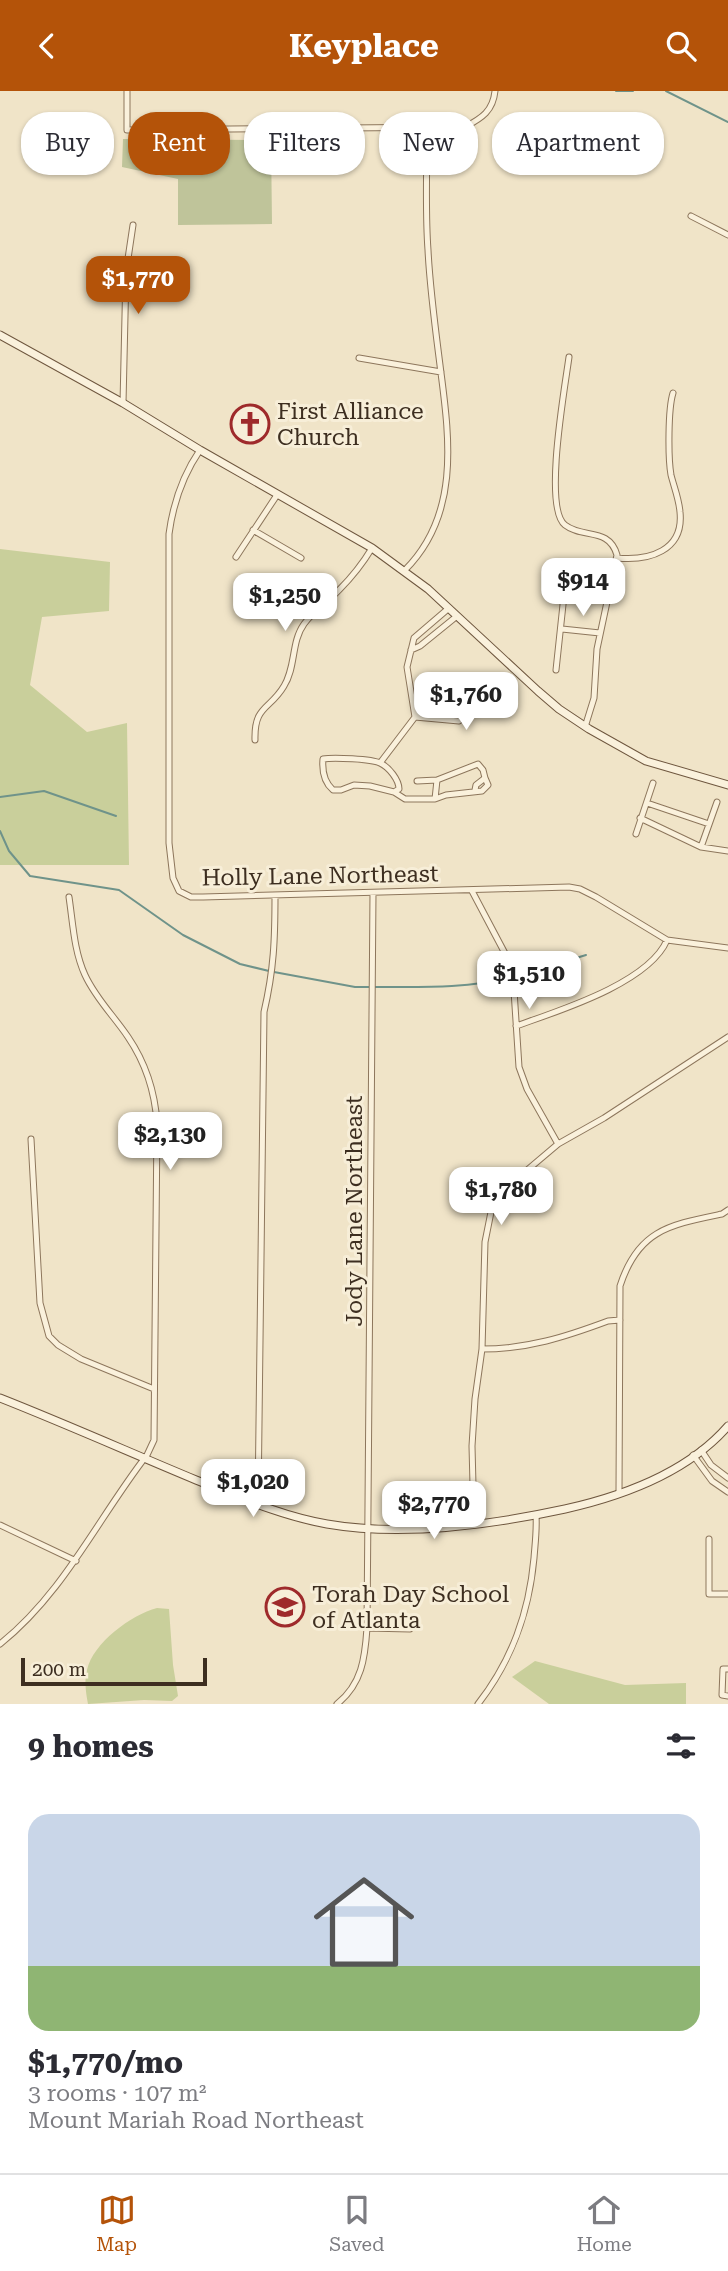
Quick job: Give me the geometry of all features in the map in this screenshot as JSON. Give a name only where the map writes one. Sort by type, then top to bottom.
[{"type":"main road","points":[[0,335],[123,403],[372,548],[405,570],[548,701],[585,727],[646,761],[728,785]]},
{"type":"main road","points":[[0,1398],[258,1505],[308,1520],[368,1528],[426,1528],[474,1524],[536,1515],[585,1504],[649,1482],[701,1450],[728,1426]]},
{"type":"street","points":[[127,91],[127,130],[379,127]]},
{"type":"street","points":[[478,120],[487,114],[494,103],[495,91]]},
{"type":"street","points":[[405,570],[418,558],[442,505],[449,450],[428,251],[427,175]]},
{"type":"street","points":[[691,216],[728,235]]},
{"type":"street","points":[[123,403],[126,272],[133,225]]},
{"type":"street","points":[[569,357],[559,426],[555,501],[557,515],[571,530],[607,539],[614,545],[617,558],[600,633],[594,698],[585,727]]},
{"type":"street","points":[[359,358],[441,372]]},
{"type":"street","points":[[617,558],[631,559],[663,553],[673,544],[679,531],[681,516],[669,460],[673,393]]},
{"type":"street","name":"Holly Lane Northeast","points":[[200,450],[172,511],[169,534],[169,843],[173,878],[179,891],[191,897],[472,891],[508,959],[515,989],[519,1067],[527,1090],[558,1144]]},
{"type":"street","points":[[236,557],[277,495]]},
{"type":"street","points":[[253,530],[302,558]]},
{"type":"street","points":[[255,740],[258,715],[283,688],[304,624],[339,591],[372,548]]},
{"type":"street","points":[[556,670],[565,586]]},
{"type":"street","points":[[415,717],[407,676],[414,638],[449,608]]},
{"type":"street","points":[[411,650],[420,646],[457,616]]},
{"type":"street","points":[[562,629],[600,633]]},
{"type":"street","points":[[380,763],[415,717],[451,690],[458,688],[469,697],[469,711],[459,721],[415,717]]},
{"type":"street","points":[[394,792],[399,789],[398,780],[380,763],[332,757],[323,759],[322,770],[333,790],[354,785],[370,786],[394,792],[405,799],[435,799],[474,790],[482,791],[488,785],[478,764],[437,780],[418,781]]},
{"type":"street","points":[[435,799],[437,780]]},
{"type":"street","points":[[636,834],[653,783]]},
{"type":"street","points":[[701,847],[718,802]]},
{"type":"street","points":[[647,803],[709,824]]},
{"type":"street","points":[[640,818],[701,847],[728,851]]},
{"type":"street","points":[[472,891],[580,889],[667,940],[728,948]]},
{"type":"street","name":"Jody Lane Northeast","points":[[337,1704],[355,1686],[361,1673],[365,1660],[367,1628],[373,893]]},
{"type":"street","points":[[258,1505],[264,1011],[272,976],[276,937],[275,895]]},
{"type":"street","points":[[0,1644],[42,1603],[76,1561],[154,1440],[156,1123],[153,1097],[136,1049],[98,999],[84,973],[74,938],[69,897]]},
{"type":"street","points":[[516,1026],[598,996],[647,965],[663,950],[667,940]]},
{"type":"street","points":[[474,1524],[472,1446],[482,1349],[485,1242],[491,1212],[506,1188],[558,1144],[604,1118],[728,1037]]},
{"type":"street","points":[[31,1139],[40,1303],[49,1336],[80,1359],[154,1389]]},
{"type":"street","points":[[620,1492],[620,1286],[626,1270],[634,1253],[648,1238],[670,1225],[722,1214],[728,1210]]},
{"type":"street","points":[[482,1349],[528,1347],[608,1321],[620,1320]]},
{"type":"street","points":[[701,1450],[711,1465],[728,1478]]},
{"type":"street","points":[[693,1455],[712,1481],[728,1492]]},
{"type":"street","points":[[478,1704],[503,1666],[521,1625],[532,1577],[536,1515]]},
{"type":"street","points":[[0,1525],[76,1561]]},
{"type":"street","points":[[709,1539],[709,1594],[728,1594]]},
{"type":"street","points":[[367,1628],[410,1629]]},
{"type":"street","points":[[728,1669],[723,1669],[723,1695],[728,1696]]},
{"type":"green space","points":[[123,139],[128,139],[128,168],[122,167]]},
{"type":"green space","points":[[230,140],[244,140],[244,175],[271,175],[272,224],[178,225],[178,179],[159,175],[230,175]]},
{"type":"green space","points":[[0,549],[110,562],[109,611],[42,617],[30,685],[87,732],[127,723],[129,865],[0,865]]},
{"type":"green space","points":[[157,1608],[169,1609],[178,1696],[172,1701],[88,1704],[86,1674],[97,1650],[114,1631]]},
{"type":"green space","points":[[535,1661],[625,1685],[686,1683],[686,1704],[549,1704],[512,1677]]},
{"type":"waterway","points":[[616,91],[633,91]]},
{"type":"waterway","points":[[666,91],[728,122]]},
{"type":"waterway","points":[[0,797],[44,791],[116,816]]},
{"type":"waterway","points":[[0,831],[9,851],[30,876],[119,890],[183,935],[240,964],[269,971]]},
{"type":"waterway","points":[[517,976],[586,955]]},
{"type":"waterway","points":[[274,972],[355,987],[369,987]]},
{"type":"waterway","points":[[374,987],[460,985],[511,977]]},
{"type":"place","name":"First Alliance Church","points":[[250,424]]},
{"type":"place","name":"Torah Day School of Atlanta","points":[[285,1607]]}]
